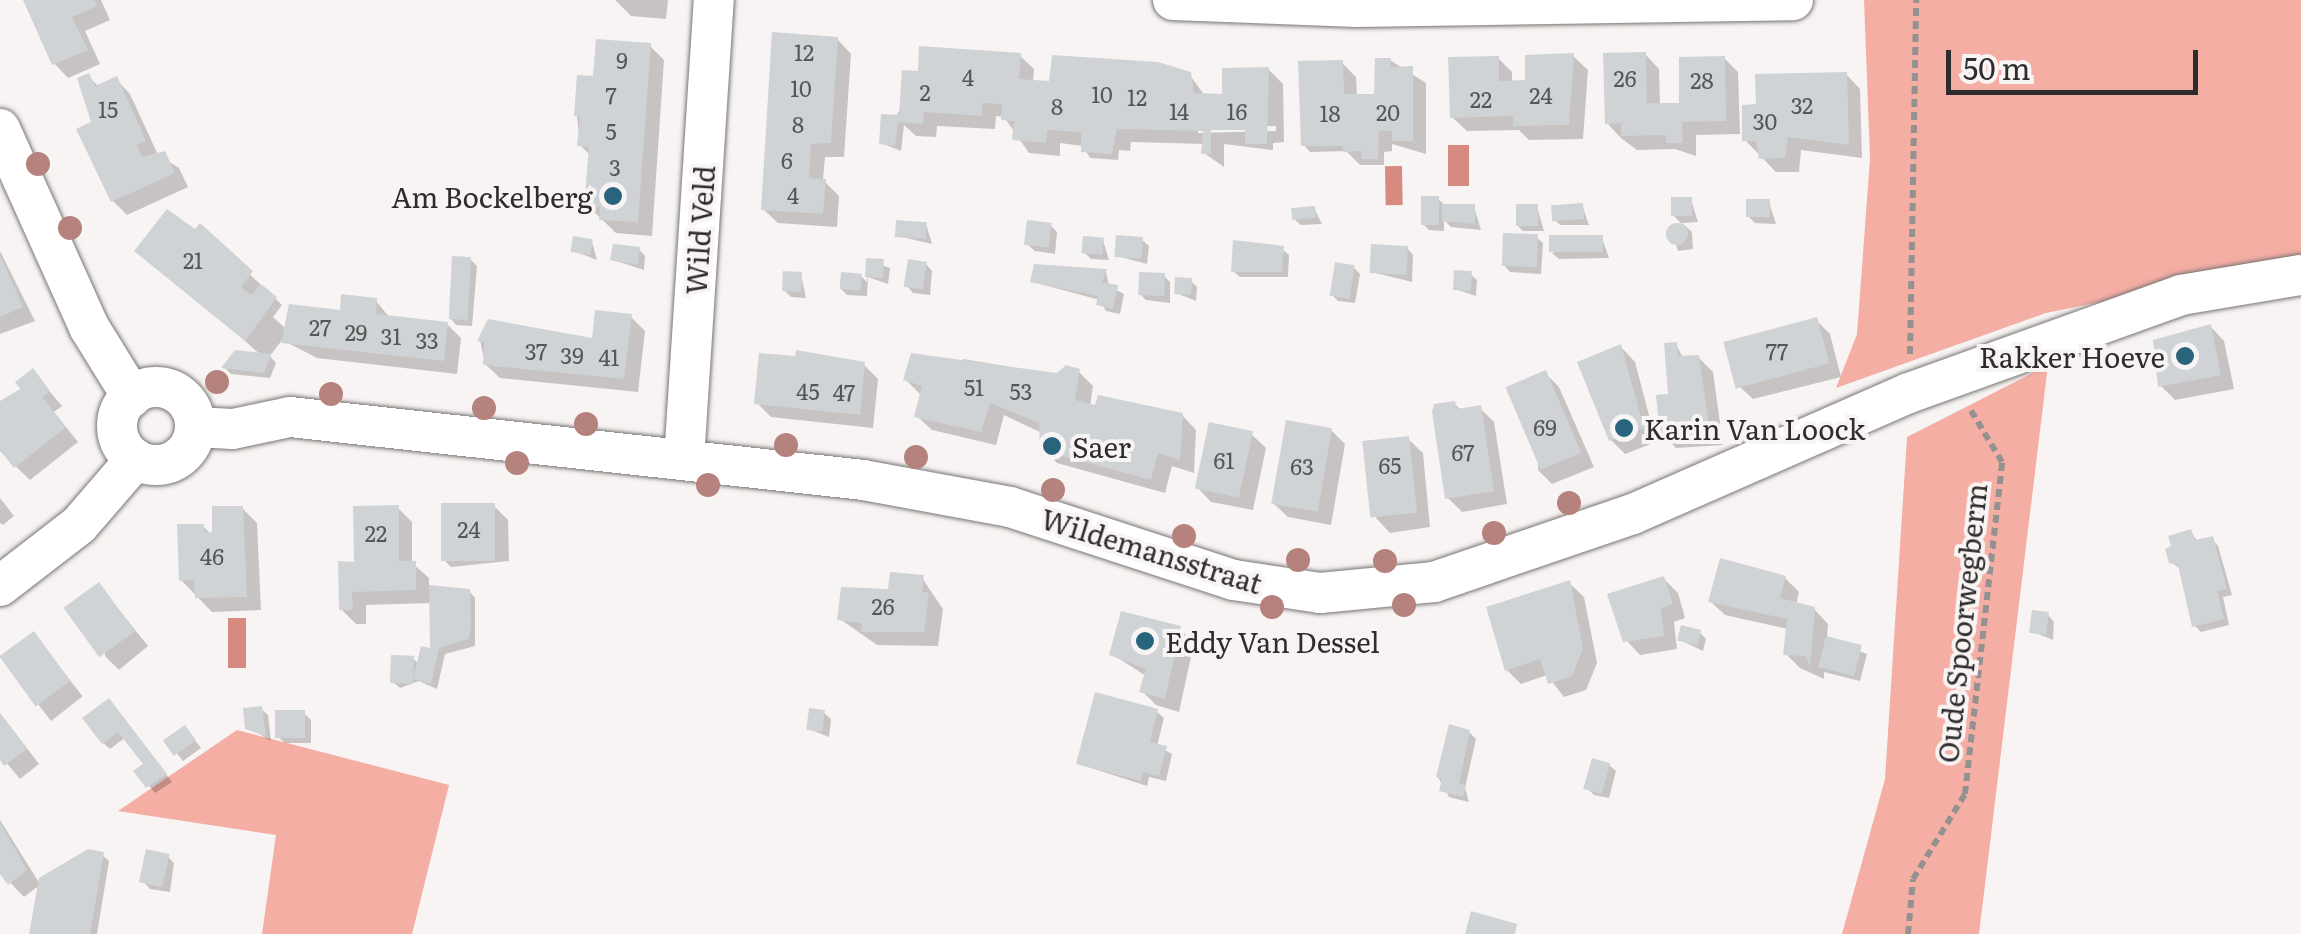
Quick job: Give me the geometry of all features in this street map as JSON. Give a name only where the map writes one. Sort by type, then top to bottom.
[{"type":"street","name":"Wild Veld","points":[[684,460],[714,0]]},
{"type":"street","points":[[1173,0],[1357,7],[1792,0]]},
{"type":"street","points":[[0,129],[88,327],[132,397]]},
{"type":"street","name":"Wildemansstraat","points":[[196,427],[232,430],[290,418],[863,480],[1010,507],[1234,580],[1320,593],[1434,582],[1633,514],[1910,393],[2181,294],[2301,275]]},
{"type":"street","points":[[147,389],[173,391],[193,412],[196,427],[192,443],[170,463],[136,459],[118,431],[132,397],[147,389]]},
{"type":"street","points":[[0,586],[79,526],[136,459]]},
{"type":"path","points":[[1910,393],[1916,0]]},
{"type":"path","name":"Oude Spoorwegberm","points":[[1908,934],[1913,879],[1965,794],[2002,462],[1976,410],[1910,393]]},
{"type":"shaded area","points":[[1864,0],[2301,0],[2301,261],[2046,313],[1836,388],[1857,334],[1870,159]]},
{"type":"shaded area","points":[[1448,145],[1469,145],[1469,186],[1448,186]]},
{"type":"shaded area","points":[[1385,166],[1402,166],[1403,205],[1386,205]]},
{"type":"shaded area","points":[[2048,365],[1979,934],[1842,934],[1885,779],[1907,437]]},
{"type":"shaded area","points":[[228,618],[246,618],[246,668],[228,668]]},
{"type":"shaded area","points":[[237,730],[449,785],[412,934],[262,934],[276,835],[118,811]]},
{"type":"building","points":[[23,0],[95,0],[97,6],[72,17],[88,50],[52,65]]},
{"type":"building","points":[[772,32],[838,37],[831,143],[811,144],[809,178],[826,179],[823,214],[761,210]]},
{"type":"building","points":[[596,39],[651,43],[638,222],[599,220],[600,207],[584,206],[589,147],[577,146],[580,117],[574,116],[577,75],[593,76]]},
{"type":"building","points":[[919,46],[1021,53],[1019,79],[1049,81],[1052,55],[1158,62],[1191,72],[1194,93],[1222,94],[1222,68],[1269,67],[1267,144],[1245,144],[1245,130],[1211,130],[1211,154],[1201,154],[1203,131],[1117,129],[1112,154],[1081,152],[1081,132],[1047,130],[1046,143],[1012,140],[1014,121],[1001,120],[1002,104],[982,103],[982,116],[924,112],[923,124],[898,122],[895,146],[879,144],[881,114],[899,115],[902,70],[918,71]]},
{"type":"building","points":[[1646,52],[1647,103],[1679,103],[1679,57],[1725,56],[1726,121],[1682,122],[1683,143],[1666,143],[1666,135],[1621,136],[1621,123],[1605,124],[1603,53]]},
{"type":"building","points":[[1574,53],[1569,125],[1513,126],[1513,116],[1450,118],[1448,57],[1499,56],[1499,81],[1525,80],[1525,55]]},
{"type":"building","points":[[1375,58],[1391,58],[1391,67],[1413,66],[1413,141],[1392,141],[1392,131],[1379,131],[1378,159],[1362,159],[1361,151],[1343,152],[1343,146],[1301,146],[1298,61],[1343,60],[1344,94],[1374,94]]},
{"type":"building","points":[[1847,72],[1849,145],[1788,137],[1785,158],[1759,159],[1756,141],[1742,141],[1742,105],[1756,104],[1755,74]]},
{"type":"building","points":[[89,73],[95,86],[117,76],[146,141],[137,145],[142,157],[165,151],[175,173],[111,202],[76,129],[91,122],[77,78]]},
{"type":"building","points":[[1421,196],[1439,196],[1439,225],[1421,225]]},
{"type":"building","points":[[1671,197],[1692,197],[1692,216],[1671,216]]},
{"type":"building","points":[[1746,199],[1770,199],[1770,217],[1746,217]]},
{"type":"building","points":[[1583,203],[1584,219],[1552,221],[1551,205]]},
{"type":"building","points":[[1442,204],[1475,204],[1475,224],[1442,221]]},
{"type":"building","points":[[1516,204],[1538,204],[1538,226],[1516,226]]},
{"type":"building","points":[[1315,206],[1316,218],[1292,220],[1291,208]]},
{"type":"building","points":[[167,209],[195,229],[200,223],[253,271],[241,287],[252,295],[261,284],[277,297],[245,341],[134,251]]},
{"type":"building","points":[[896,220],[927,222],[926,239],[895,237]]},
{"type":"building","points":[[1027,220],[1052,223],[1049,248],[1024,245]]},
{"type":"building","points":[[1673,223],[1681,223],[1688,234],[1681,245],[1673,245],[1666,238],[1666,230]]},
{"type":"building","points":[[1503,233],[1538,234],[1537,267],[1502,266]]},
{"type":"building","points":[[1116,235],[1143,237],[1141,259],[1114,257]]},
{"type":"building","points":[[1549,235],[1603,235],[1603,252],[1549,252]]},
{"type":"building","points":[[573,236],[593,239],[590,255],[570,252]]},
{"type":"building","points":[[1083,236],[1104,238],[1102,255],[1082,253]]},
{"type":"building","points":[[1233,240],[1284,246],[1282,272],[1231,272]]},
{"type":"building","points":[[613,244],[640,247],[638,265],[610,260]]},
{"type":"building","points":[[1371,244],[1408,246],[1406,275],[1369,273]]},
{"type":"building","points":[[0,255],[23,307],[0,317]]},
{"type":"building","points":[[452,256],[471,257],[468,320],[449,319]]},
{"type":"building","points":[[866,258],[884,259],[883,278],[865,277]]},
{"type":"building","points":[[908,259],[927,262],[922,290],[904,287]]},
{"type":"building","points":[[1335,262],[1355,265],[1349,299],[1330,296]]},
{"type":"building","points":[[1034,264],[1107,269],[1102,282],[1118,285],[1113,309],[1096,305],[1098,296],[1030,282]]},
{"type":"building","points":[[1454,270],[1472,271],[1471,291],[1453,290]]},
{"type":"building","points":[[783,271],[802,272],[801,292],[782,291]]},
{"type":"building","points":[[841,272],[862,274],[860,291],[840,289]]},
{"type":"building","points":[[1139,272],[1165,273],[1164,296],[1138,295]]},
{"type":"building","points":[[1175,277],[1192,278],[1191,295],[1174,294]]},
{"type":"building","points":[[341,294],[377,298],[376,314],[448,322],[444,361],[281,343],[289,304],[340,310]]},
{"type":"building","points":[[595,310],[632,314],[624,379],[483,365],[484,342],[477,341],[488,319],[592,338]]},
{"type":"building","points":[[1817,317],[1829,363],[1736,388],[1723,342]]},
{"type":"building","name":"Rakker Hoeve","points":[[2211,324],[2221,375],[2158,387],[2153,340]]},
{"type":"building","points":[[1677,342],[1678,356],[1699,355],[1710,432],[1660,435],[1656,395],[1668,394],[1664,343]]},
{"type":"building","points":[[1621,344],[1644,428],[1609,441],[1577,362]]},
{"type":"building","points":[[235,350],[271,354],[264,373],[221,368]]},
{"type":"building","points":[[796,350],[865,362],[860,415],[754,404],[759,353],[795,356]]},
{"type":"building","points":[[911,353],[1057,373],[1066,365],[1080,369],[1075,400],[1095,405],[1098,395],[1183,413],[1180,460],[1158,453],[1151,480],[1040,450],[1039,423],[990,403],[981,432],[914,417],[922,386],[903,380]]},
{"type":"building","points":[[33,368],[50,391],[42,397],[66,427],[14,468],[0,450],[0,401],[20,389],[15,382]]},
{"type":"building","points":[[1546,370],[1581,453],[1541,470],[1505,387]]},
{"type":"building","points":[[1455,401],[1457,409],[1481,405],[1494,491],[1445,499],[1432,412],[1434,404]]},
{"type":"building","points":[[1286,420],[1332,428],[1318,512],[1271,504]]},
{"type":"building","points":[[1209,422],[1253,431],[1239,498],[1195,489]]},
{"type":"building","points":[[1409,436],[1417,513],[1370,517],[1362,441]]},
{"type":"building","points":[[441,503],[495,503],[495,561],[441,561]]},
{"type":"building","points":[[399,505],[399,561],[416,561],[416,590],[352,592],[353,610],[339,610],[338,561],[354,562],[353,506]]},
{"type":"building","points":[[212,506],[243,506],[247,597],[195,598],[194,580],[179,581],[177,524],[204,524],[204,532],[212,532]]},
{"type":"building","points":[[2191,529],[2195,540],[2213,536],[2227,589],[2217,591],[2224,619],[2192,627],[2178,565],[2169,563],[2165,549],[2171,546],[2168,536]]},
{"type":"building","points":[[1720,558],[1786,576],[1780,598],[1815,607],[1810,668],[1806,656],[1783,655],[1787,619],[1708,602]]},
{"type":"building","points":[[890,572],[924,575],[922,592],[929,593],[924,632],[861,632],[862,623],[837,620],[841,587],[888,589]]},
{"type":"building","points":[[1664,576],[1673,604],[1661,608],[1664,636],[1623,642],[1607,594]]},
{"type":"building","points":[[1570,580],[1583,648],[1572,676],[1548,684],[1540,659],[1505,671],[1486,607]]},
{"type":"building","points":[[99,582],[135,631],[99,657],[63,608]]},
{"type":"building","points":[[429,585],[470,589],[471,625],[469,639],[439,648],[431,684],[413,679],[421,646],[430,648]]},
{"type":"building","points":[[2032,610],[2049,612],[2046,635],[2029,633]]},
{"type":"building","name":"Eddy Van Dessel","points":[[1121,611],[1181,626],[1165,699],[1139,692],[1146,669],[1109,655]]},
{"type":"building","points":[[1681,625],[1701,630],[1698,646],[1677,641]]},
{"type":"building","points":[[34,631],[70,681],[36,706],[0,657]]},
{"type":"building","points":[[1826,636],[1862,645],[1854,676],[1818,667]]},
{"type":"building","points":[[391,655],[414,656],[413,684],[390,683]]},
{"type":"building","points":[[1095,692],[1158,709],[1150,742],[1167,746],[1159,776],[1143,772],[1141,781],[1076,764]]},
{"type":"building","points":[[109,698],[167,774],[146,788],[133,771],[143,764],[118,732],[102,744],[82,718]]},
{"type":"building","points":[[262,706],[266,736],[245,729],[243,708]]},
{"type":"building","points":[[809,708],[825,710],[822,732],[806,730]]},
{"type":"building","points":[[275,710],[305,710],[305,738],[275,738]]},
{"type":"building","points":[[0,714],[27,749],[4,766],[0,760]]},
{"type":"building","points":[[1449,724],[1470,730],[1459,784],[1466,785],[1463,797],[1439,791],[1442,779],[1436,777]]},
{"type":"building","points":[[185,725],[196,741],[174,756],[163,740]]},
{"type":"building","points":[[1592,758],[1610,763],[1601,794],[1583,789]]},
{"type":"building","points":[[0,822],[27,870],[8,885],[0,874]]},
{"type":"building","points":[[88,849],[104,852],[90,934],[29,934],[39,878]]},
{"type":"building","points":[[146,849],[169,854],[162,887],[139,882]]},
{"type":"building","points":[[1471,911],[1517,924],[1515,934],[1465,934]]},
{"type":"place","name":"Am Bockelberg","points":[[613,196]]},
{"type":"place","name":"Rakker Hoeve","points":[[2185,356]]},
{"type":"place","name":"Karin Van Loock","points":[[1624,428]]},
{"type":"place","name":"Saer","points":[[1052,446]]},
{"type":"place","name":"Eddy Van Dessel","points":[[1145,641]]}]
